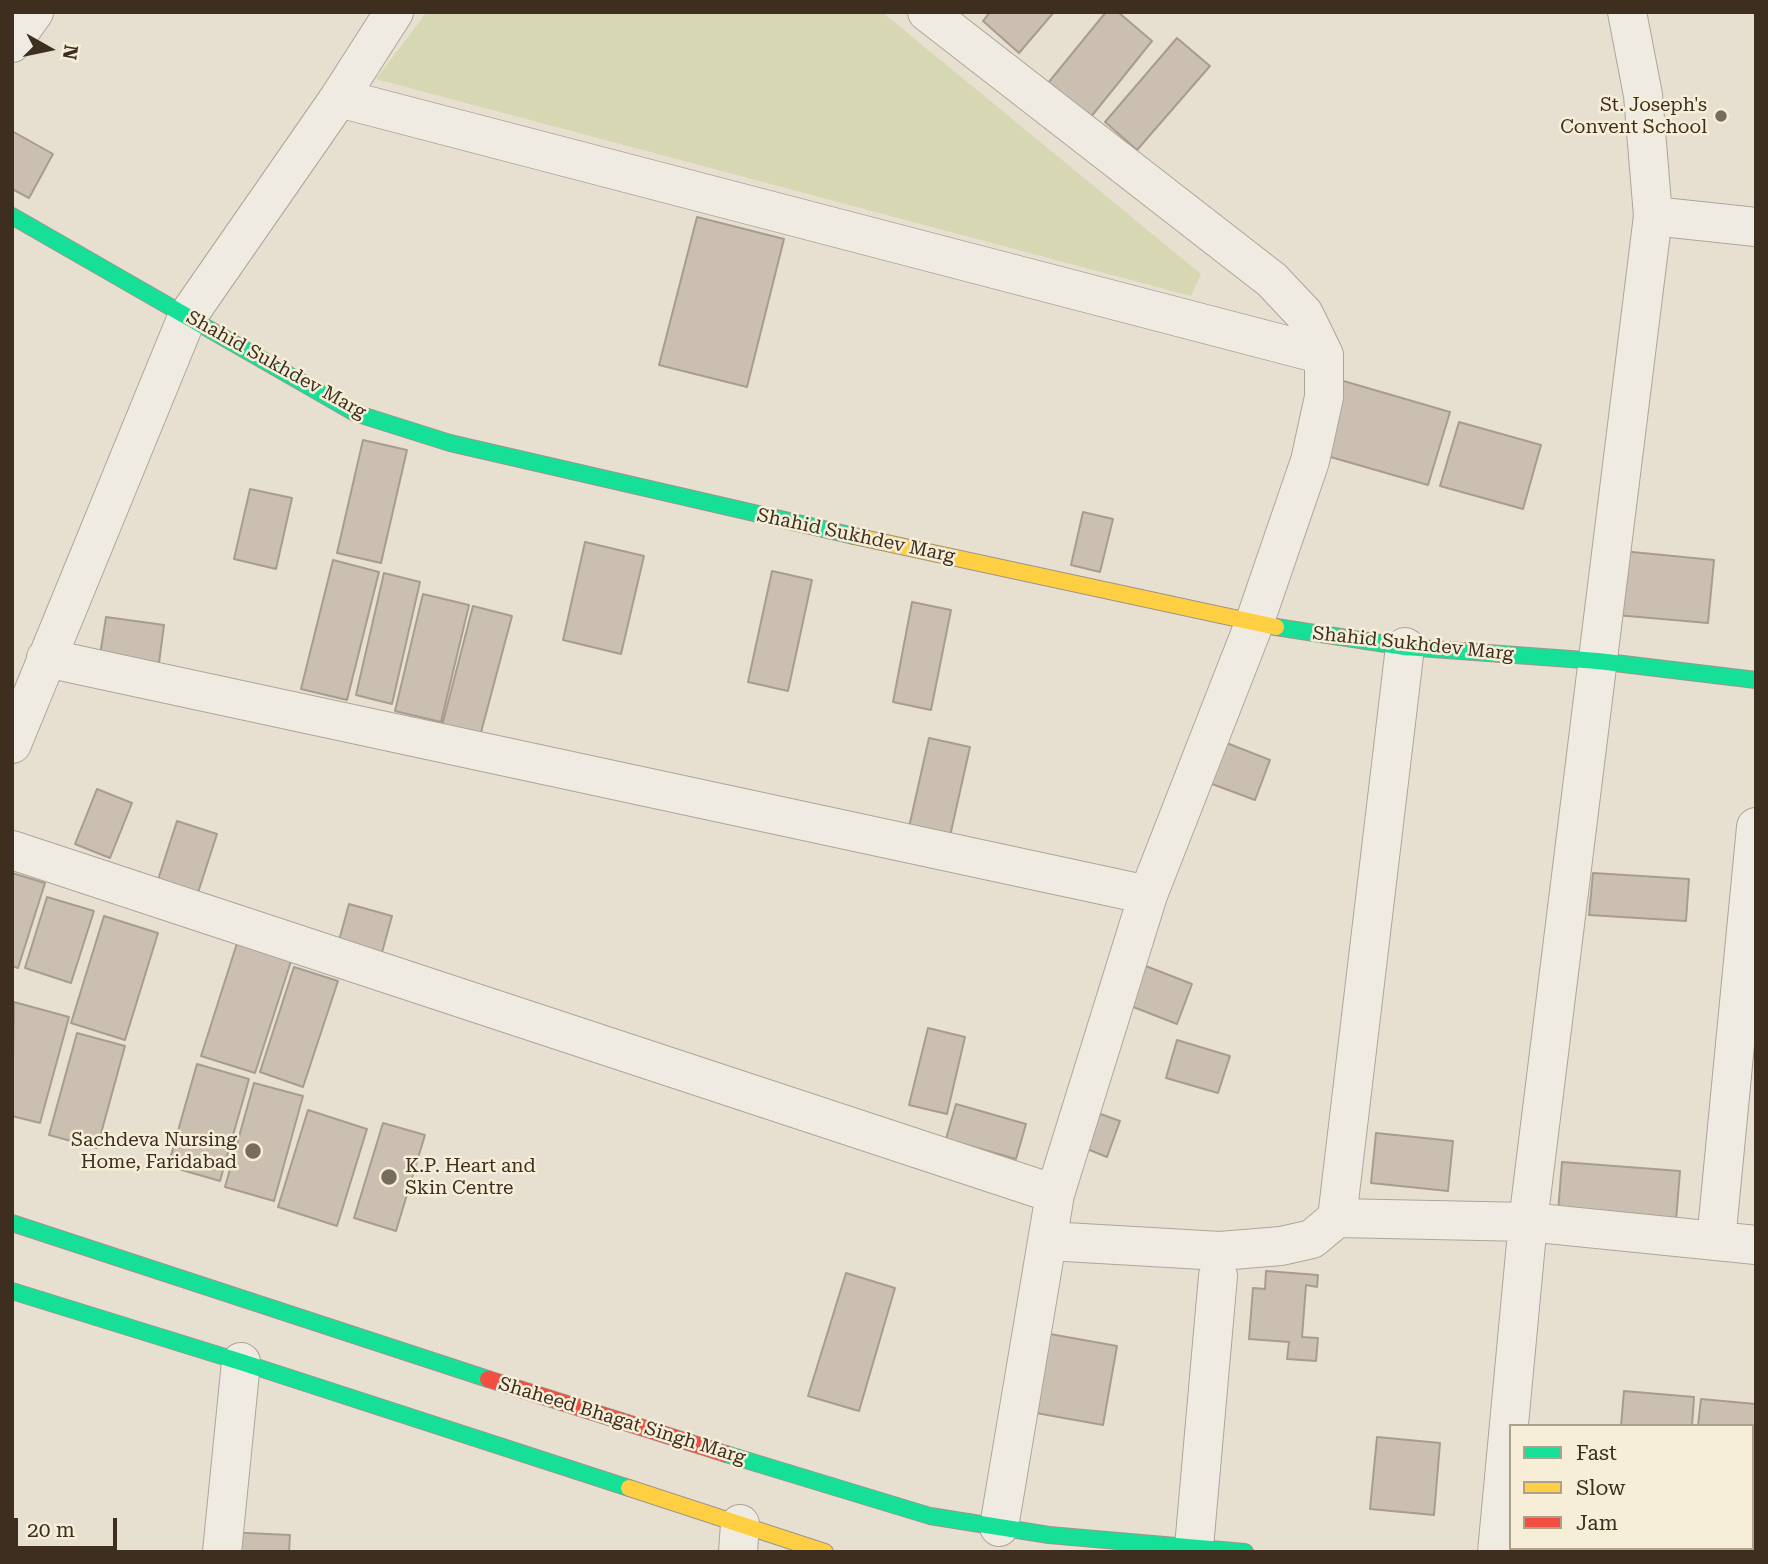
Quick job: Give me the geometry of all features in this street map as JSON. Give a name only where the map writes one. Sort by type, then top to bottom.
[{"type":"street","points":[[12,43],[34,12]]},
{"type":"street","points":[[12,744],[187,317],[339,98],[394,12]]},
{"type":"street","points":[[927,12],[1272,280],[1304,314],[1324,355],[1324,397],[1310,461],[1254,624],[1148,895],[1055,1194],[999,1527]]},
{"type":"street","points":[[1509,1424],[1528,1222],[1653,216],[1643,95],[1627,12]]},
{"type":"street","points":[[339,98],[1324,355]]},
{"type":"street","name":"Shahid Sukhdev Marg","points":[[12,216],[355,413],[450,443],[674,496],[1254,624],[1405,647],[1598,661],[1756,680]]},
{"type":"street","points":[[1653,216],[1756,227]]},
{"type":"street","points":[[1337,1218],[1405,647]]},
{"type":"street","points":[[46,658],[1148,895]]},
{"type":"street","points":[[1716,1241],[1756,827]]},
{"type":"street","points":[[12,850],[1055,1194]]},
{"type":"street","points":[[1048,1241],[1220,1251],[1312,1239],[1337,1218],[1528,1222],[1756,1245]]},
{"type":"street","name":"Shaheed Bhagat Singh Marg","points":[[12,1223],[606,1417],[930,1516],[1049,1535],[1245,1552]]},
{"type":"street","points":[[1194,1547],[1218,1276]]},
{"type":"street","points":[[12,1291],[241,1362],[739,1538],[825,1552]]},
{"type":"street","points":[[222,1552],[241,1362]]},
{"type":"street","points":[[1497,1552],[1509,1424]]},
{"type":"green space","points":[[427,12],[882,12],[1201,274],[1191,296],[376,79]]},
{"type":"building","points":[[990,12],[1054,12],[1019,53],[983,21]]},
{"type":"building","points":[[1106,12],[1118,12],[1152,41],[1086,123],[1044,88]]},
{"type":"building","points":[[1177,38],[1210,66],[1137,150],[1105,122]]},
{"type":"building","points":[[12,131],[53,154],[29,198],[12,189]]},
{"type":"building","points":[[697,217],[784,239],[747,387],[659,365]]},
{"type":"building","points":[[1340,380],[1450,412],[1428,485],[1320,454]]},
{"type":"building","points":[[1459,422],[1541,445],[1523,509],[1440,486]]},
{"type":"building","points":[[363,440],[407,450],[381,563],[337,553]]},
{"type":"building","points":[[250,489],[292,498],[276,569],[234,559]]},
{"type":"building","points":[[1083,512],[1113,519],[1100,572],[1071,565]]},
{"type":"building","points":[[585,542],[644,556],[621,654],[563,640]]},
{"type":"building","points":[[1622,551],[1714,560],[1708,623],[1616,615]]},
{"type":"building","points":[[333,560],[379,572],[347,700],[301,689]]},
{"type":"building","points":[[772,571],[812,580],[788,691],[748,682]]},
{"type":"building","points":[[384,573],[420,582],[392,704],[356,695]]},
{"type":"building","points":[[423,594],[469,605],[441,722],[395,711]]},
{"type":"building","points":[[912,602],[951,610],[931,710],[893,702]]},
{"type":"building","points":[[473,606],[512,616],[480,736],[442,726]]},
{"type":"building","points":[[106,617],[164,625],[159,663],[100,655]]},
{"type":"building","points":[[929,738],[970,747],[948,845],[907,836]]},
{"type":"building","points":[[1219,740],[1270,760],[1255,800],[1204,781]]},
{"type":"building","points":[[97,789],[132,803],[110,858],[75,844]]},
{"type":"building","points":[[177,821],[217,834],[194,905],[154,892]]},
{"type":"building","points":[[12,873],[45,883],[18,968],[12,966]]},
{"type":"building","points":[[1593,873],[1689,879],[1686,921],[1589,915]]},
{"type":"building","points":[[47,897],[94,911],[71,983],[25,968]]},
{"type":"building","points":[[349,904],[392,916],[381,956],[338,944]]},
{"type":"building","points":[[104,916],[158,933],[125,1040],[71,1023]]},
{"type":"building","points":[[239,937],[293,955],[255,1073],[201,1056]]},
{"type":"building","points":[[1138,963],[1192,984],[1177,1024],[1123,1003]]},
{"type":"building","points":[[294,967],[338,981],[303,1087],[260,1072]]},
{"type":"building","points":[[14,1002],[69,1017],[40,1123],[12,1116]]},
{"type":"building","points":[[928,1028],[965,1037],[947,1114],[909,1105]]},
{"type":"building","points":[[77,1033],[125,1046],[97,1148],[49,1135]]},
{"type":"building","points":[[1177,1040],[1230,1056],[1218,1093],[1166,1078]]},
{"type":"building","points":[[197,1064],[249,1079],[220,1181],[168,1166]]},
{"type":"building","points":[[254,1083],[303,1096],[274,1201],[225,1187]]},
{"type":"building","points":[[956,1104],[1026,1124],[1016,1159],[946,1139]]},
{"type":"building","points":[[1084,1108],[1120,1121],[1107,1157],[1072,1143]]},
{"type":"building","points":[[308,1110],[367,1129],[337,1226],[278,1207]]},
{"type":"building","points":[[383,1123],[425,1135],[396,1231],[354,1218]]},
{"type":"building","points":[[1376,1133],[1453,1141],[1448,1191],[1371,1183]]},
{"type":"building","points":[[1562,1162],[1680,1171],[1676,1221],[1558,1212]]},
{"type":"building","points":[[1266,1271],[1318,1275],[1317,1287],[1306,1285],[1302,1337],[1318,1338],[1316,1361],[1287,1359],[1289,1342],[1249,1339],[1253,1288],[1265,1289]]},
{"type":"building","points":[[846,1273],[895,1288],[859,1411],[808,1396]]},
{"type":"building","points":[[1050,1334],[1117,1346],[1103,1425],[1036,1413]]},
{"type":"building","points":[[1624,1391],[1694,1397],[1692,1424],[1621,1424]]},
{"type":"building","points":[[1701,1399],[1756,1404],[1756,1534],[1754,1424],[1698,1424]]},
{"type":"building","points":[[1377,1437],[1440,1443],[1434,1515],[1370,1509]]},
{"type":"building","points":[[225,1532],[290,1535],[289,1552],[224,1552]]},
{"type":"traffic: fast","points":[[12,216],[355,413],[450,443],[854,536]]},
{"type":"traffic: fast","points":[[1276,627],[1405,647],[1598,661],[1756,680]]},
{"type":"traffic: fast","points":[[12,1223],[488,1379]]},
{"type":"traffic: fast","points":[[12,1291],[629,1488]]},
{"type":"traffic: fast","points":[[726,1454],[930,1516],[1049,1535],[1245,1552]]},
{"type":"traffic: slow","points":[[854,536],[1276,627]]},
{"type":"traffic: slow","points":[[629,1488],[825,1552]]},
{"type":"traffic: jam","points":[[488,1379],[726,1454]]},
{"type":"place","name":"St. Joseph's Convent School","points":[[1721,116]]},
{"type":"place","name":"Sachdeva Nursing Home, Faridabad","points":[[253,1151]]},
{"type":"place","name":"K.P. Heart and Skin Centre","points":[[389,1177]]}]
